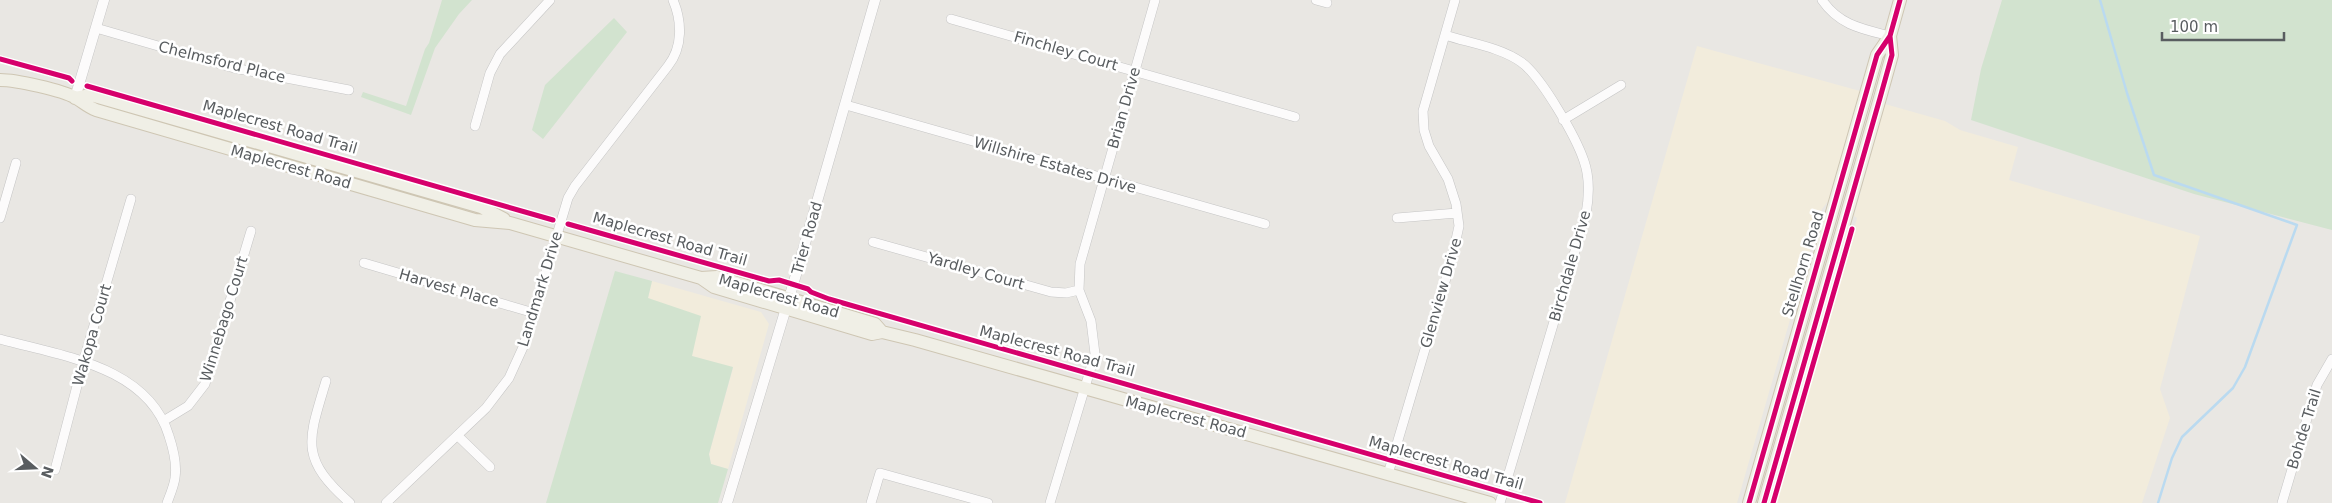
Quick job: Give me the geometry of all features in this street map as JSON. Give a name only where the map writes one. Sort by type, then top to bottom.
[{"type":"main road","name":"Stellhorn Road","points":[[1749,503],[1877,55],[1890,36],[1900,0]]},
{"type":"main road","name":"Stellhorn Road","points":[[1764,503],[1892,54],[1890,36]]},
{"type":"main road","name":"Maplecrest Road","points":[[0,71],[6,80],[75,98],[87,107],[96,110],[475,220],[510,223],[701,278],[717,277],[787,303],[875,324],[882,332],[1490,503]]},
{"type":"street","points":[[75,98],[104,0]]},
{"type":"street","points":[[474,126],[489,74],[500,54],[550,0]]},
{"type":"street","name":"Landmark Drive","points":[[386,503],[486,408],[509,378],[524,345],[568,198],[575,186],[674,57],[678,43],[680,21],[673,0]]},
{"type":"street","name":"Trier Road","points":[[727,503],[846,105],[875,0]]},
{"type":"street","name":"Brian Drive","points":[[1050,503],[1095,354],[1091,321],[1079,290],[1080,264],[1155,0]]},
{"type":"street","points":[[1316,0],[1326,3]]},
{"type":"street","name":"Glenview Drive","points":[[1388,474],[1452,258],[1459,226],[1453,191],[1429,146],[1424,130],[1423,111],[1455,0]]},
{"type":"street","points":[[1822,0],[1833,15],[1843,22],[1890,36]]},
{"type":"street","name":"Finchley Court","points":[[951,19],[1295,117]]},
{"type":"street","name":"Chelmsford Place","points":[[96,28],[234,68],[349,90]]},
{"type":"street","name":"Birchdale Drive","points":[[1445,35],[1506,54],[1521,62],[1533,73],[1563,120],[1584,161],[1589,194],[1586,214],[1500,503]]},
{"type":"street","points":[[1563,120],[1621,85]]},
{"type":"street","name":"Willshire Estates Drive","points":[[846,105],[1265,224]]},
{"type":"street","points":[[0,218],[16,163]]},
{"type":"street","name":"Wakopa Court","points":[[55,470],[83,363],[131,200]]},
{"type":"street","points":[[1397,218],[1457,213]]},
{"type":"street","name":"Winnebago Court","points":[[164,420],[188,406],[205,384],[251,230]]},
{"type":"street","name":"Yardley Court","points":[[873,242],[1051,292],[1066,293],[1079,290]]},
{"type":"street","name":"Harvest Place","points":[[364,263],[534,313]]},
{"type":"street","points":[[0,339],[116,374],[145,393],[164,420],[173,449],[175,476],[167,503]]},
{"type":"street","name":"Bohde Trail","points":[[2282,503],[2317,385],[2332,359]]},
{"type":"street","points":[[326,381],[312,428],[313,459],[327,483],[350,503]]},
{"type":"street","points":[[458,436],[490,467]]},
{"type":"street","points":[[870,503],[880,472],[988,503]]},
{"type":"shaded area","points":[[1697,46],[1860,91],[1829,200],[1822,209],[1737,503],[1565,503]]},
{"type":"shaded area","points":[[1885,104],[1945,121],[1960,130],[2018,147],[2009,180],[2200,236],[2160,389],[2170,418],[2142,503],[1775,503],[1857,218],[1854,216]]},
{"type":"shaded area","points":[[652,281],[761,312],[769,324],[728,469],[711,464],[709,454],[733,368],[692,356],[648,298]]},
{"type":"green space","points":[[442,0],[472,0],[459,14],[435,48],[411,115],[361,97],[363,92],[406,106],[425,49],[429,43]]},
{"type":"green space","points":[[2002,0],[2332,0],[2332,230],[2194,194],[1971,120],[1981,69]]},
{"type":"green space","points":[[614,18],[627,32],[543,139],[532,130],[545,85]]},
{"type":"green space","points":[[615,271],[652,281],[648,298],[701,316],[692,356],[733,367],[709,454],[711,464],[728,469],[718,503],[546,503]]},
{"type":"waterway","points":[[2100,0],[2127,93],[2154,175],[2297,225],[2245,367],[2233,388],[2182,437],[2172,458],[2158,503]]},
{"type":"cycle path","points":[[1749,503],[1877,55],[1890,36],[1900,0]]},
{"type":"cycle path","points":[[1764,503],[1892,55],[1890,36]]},
{"type":"cycle path","points":[[0,59],[69,78],[72,81]]},
{"type":"cycle path","name":"Maplecrest Road Trail","points":[[87,86],[553,220]]},
{"type":"cycle path","name":"Maplecrest Road Trail","points":[[568,224],[769,281],[779,280],[808,289],[829,299],[1540,503]]},
{"type":"cycle path","points":[[1773,503],[1852,229]]}]
